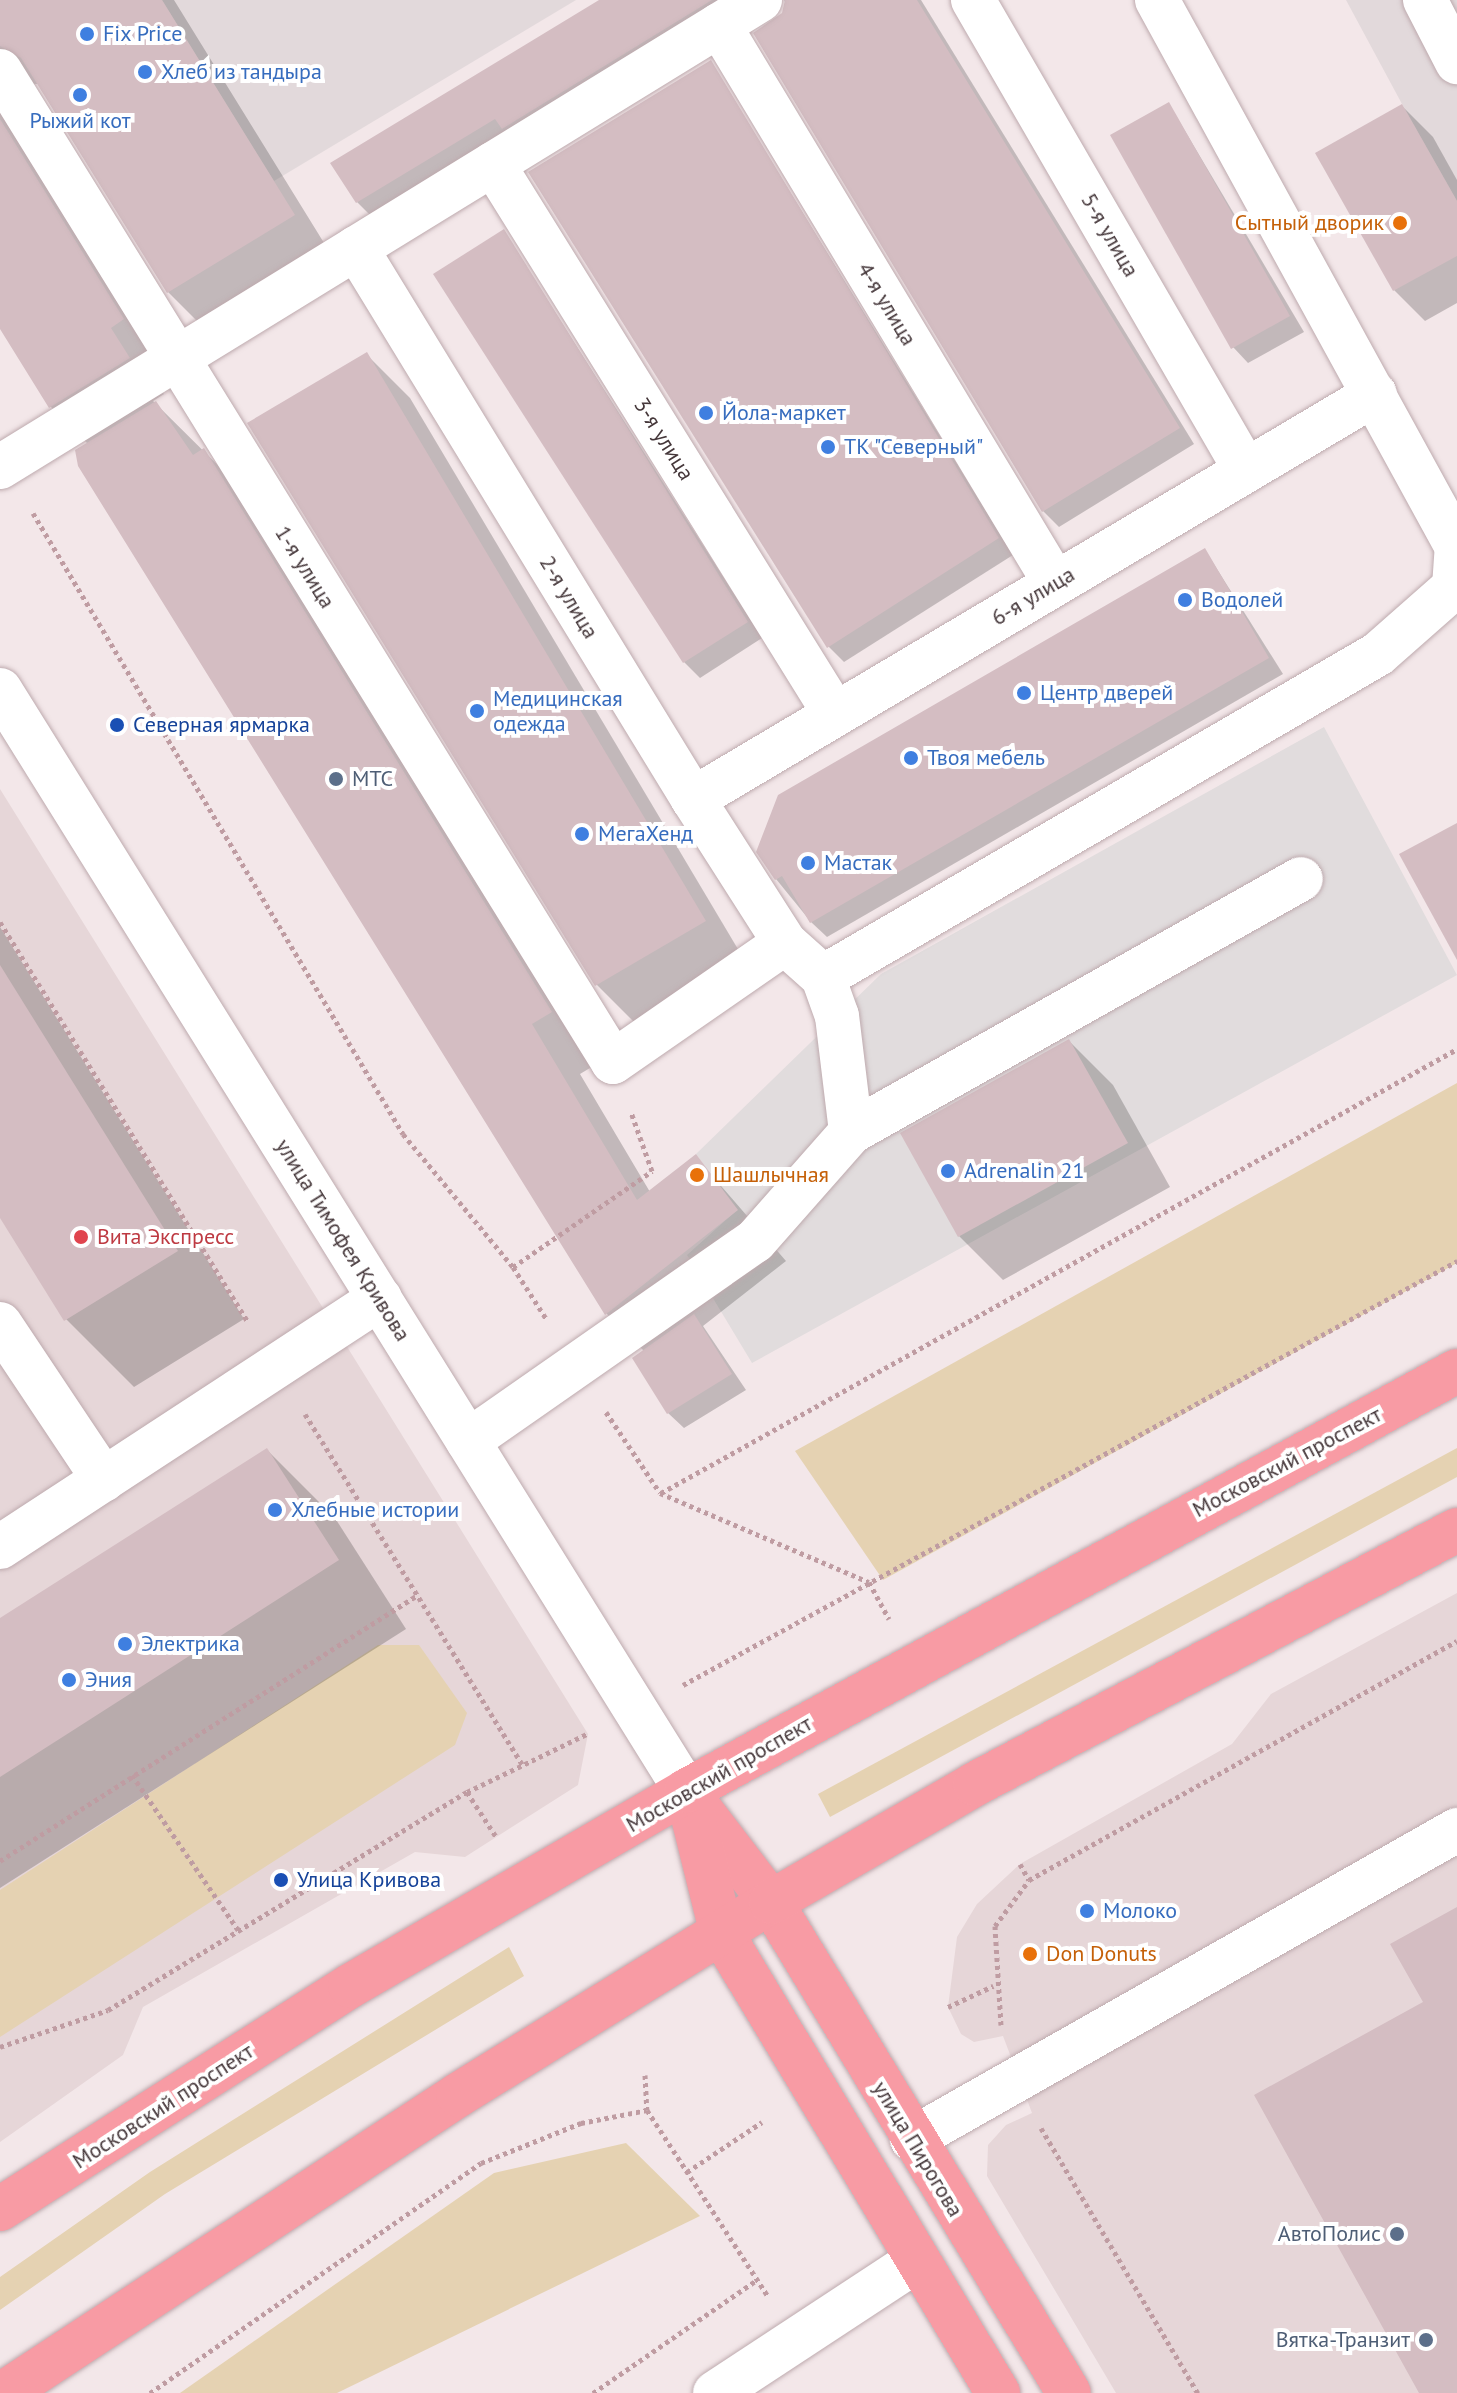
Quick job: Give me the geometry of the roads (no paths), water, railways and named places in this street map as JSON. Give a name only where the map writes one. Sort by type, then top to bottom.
[{"type":"main road","name":"Московский проспект","points":[[0,2209],[350,1986],[686,1791],[1457,1371]]},
{"type":"main road","points":[[4,2393],[458,2095],[771,1902],[975,1784],[1457,1530]]},
{"type":"main road","name":"улица Пирогова","points":[[686,1791],[771,1902],[965,2228],[1069,2393]]},
{"type":"main road","points":[[686,1791],[722,1934],[998,2393]]},
{"type":"main road","points":[[916,2261],[965,2228]]},
{"type":"street","points":[[2,466],[760,0]]},
{"type":"street","name":"5-я улица","points":[[973,0],[1246,471]]},
{"type":"street","points":[[851,1132],[837,1016],[823,977],[1378,654],[1454,587],[1457,548],[1157,0]]},
{"type":"street","points":[[1425,0],[1457,62]]},
{"type":"street","name":"4-я улица","points":[[719,25],[1055,583]]},
{"type":"street","name":"1-я улица","points":[[0,71],[175,359],[613,1062],[785,943]]},
{"type":"street","name":"3-я улица","points":[[493,164],[835,714]]},
{"type":"street","name":"2-я улица","points":[[356,248],[693,799],[785,943],[823,977]]},
{"type":"street","name":"6-я улица","points":[[693,799],[1375,394]]},
{"type":"street","name":"улица Тимофея Кривова","points":[[0,690],[686,1791]]},
{"type":"street","points":[[468,1441],[755,1241],[851,1132],[1301,879]]},
{"type":"street","points":[[0,1547],[380,1298]]},
{"type":"street","points":[[0,1324],[104,1480]]},
{"type":"street","points":[[912,2139],[1457,1830]]},
{"type":"street","points":[[715,2393],[916,2261]]},
{"type":"place","name":"Fix Price","points":[[87,34]]},
{"type":"place","name":"Хлеб из тандыра","points":[[145,72]]},
{"type":"place","name":"Рыжий кот","points":[[80,95]]},
{"type":"place","name":"Сытный дворик","points":[[1400,223]]},
{"type":"place","name":"Йола-маркет","points":[[706,413]]},
{"type":"place","name":"ТК \"Северный\"","points":[[828,447]]},
{"type":"place","name":"Водолей","points":[[1185,600]]},
{"type":"place","name":"Центр дверей","points":[[1024,693]]},
{"type":"place","name":"Медицинская одежда","points":[[477,711]]},
{"type":"place","name":"Северная ярмарка","points":[[117,725]]},
{"type":"place","name":"Твоя мебель","points":[[911,758]]},
{"type":"place","name":"МТС","points":[[336,779]]},
{"type":"place","name":"МегаХенд","points":[[582,834]]},
{"type":"place","name":"Мастак","points":[[808,863]]},
{"type":"place","name":"Adrenalin 21","points":[[948,1171]]},
{"type":"place","name":"Шашлычная","points":[[697,1175]]},
{"type":"place","name":"Вита Экспресс","points":[[81,1237]]},
{"type":"place","name":"Хлебные истории","points":[[275,1510]]},
{"type":"place","name":"Электрика","points":[[125,1644]]},
{"type":"place","name":"Эния","points":[[69,1680]]},
{"type":"place","name":"Улица Кривова","points":[[281,1880]]},
{"type":"place","name":"Молоко","points":[[1087,1911]]},
{"type":"place","name":"Don Donuts","points":[[1030,1954]]},
{"type":"place","name":"АвтоПолис","points":[[1397,2234]]},
{"type":"place","name":"Вятка-Транзит","points":[[1426,2340]]}]
